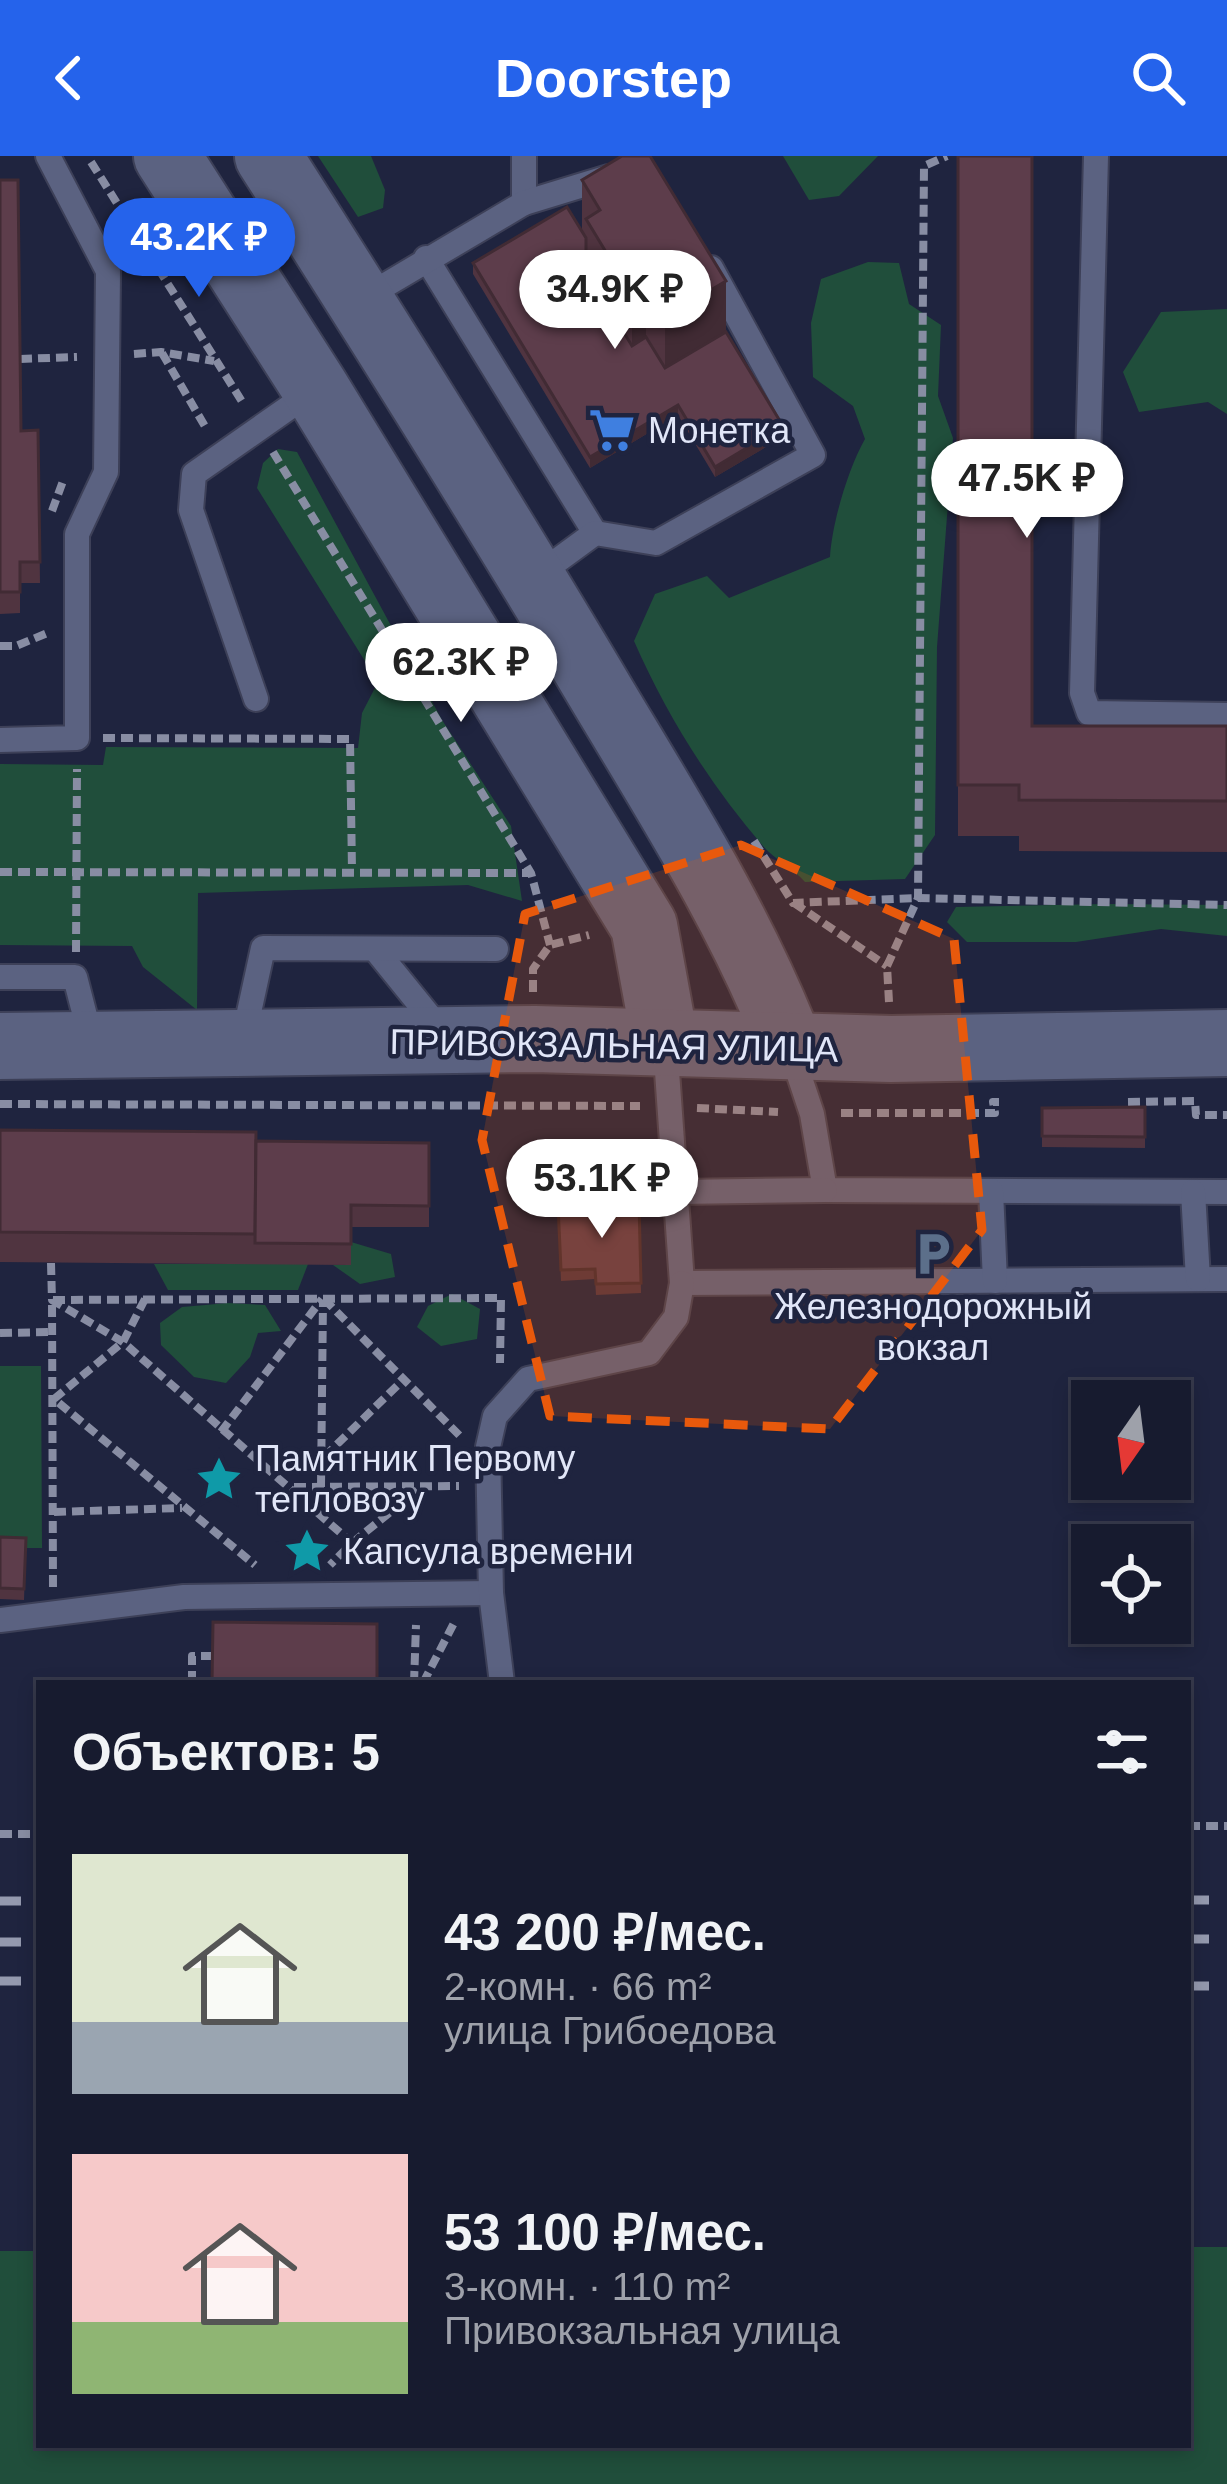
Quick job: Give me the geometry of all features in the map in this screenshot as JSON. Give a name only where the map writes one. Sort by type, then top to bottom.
[{"type":"main road","points":[[167,156],[316,389],[644,926],[665,1041]]},
{"type":"main road","points":[[268,156],[533,578],[754,953],[790,1046]]},
{"type":"main road","name":"ПРИВОКЗАЛЬНАЯ УЛИЦА","points":[[0,1046],[665,1041],[790,1046],[891,1080],[1227,1043]]},
{"type":"lane","points":[[0,740],[77,737],[77,534],[106,472],[108,271],[47,156]]},
{"type":"lane","points":[[524,156],[524,203]]},
{"type":"lane","points":[[1096,156],[1082,692],[1089,713],[1227,715]]},
{"type":"lane","points":[[360,300],[524,203],[632,170]]},
{"type":"lane","points":[[533,578],[595,533],[656,543],[813,454],[699,246]]},
{"type":"lane","points":[[426,258],[595,533]]},
{"type":"lane","points":[[256,699],[191,510],[194,475],[316,389]]},
{"type":"lane","points":[[242,1043],[263,948],[496,949]]},
{"type":"lane","points":[[375,949],[448,1040]]},
{"type":"lane","points":[[0,977],[75,977],[92,1046]]},
{"type":"lane","points":[[502,1680],[491,1593],[488,1447],[494,1416],[528,1379],[649,1353],[676,1317],[682,1283],[666,1107],[665,1041]]},
{"type":"lane","points":[[790,1046],[812,1114],[825,1190]]},
{"type":"lane","points":[[991,1190],[994,1281]]},
{"type":"lane","points":[[677,1192],[1227,1192]]},
{"type":"lane","points":[[1193,1192],[1198,1279]]},
{"type":"lane","points":[[682,1283],[1227,1279]]},
{"type":"lane","points":[[0,1620],[184,1597],[491,1593]]},
{"type":"path","points":[[87,156],[532,873],[550,945]]},
{"type":"path","points":[[891,1080],[887,966],[918,898],[924,166],[947,156]]},
{"type":"path","points":[[74,335],[75,376]]},
{"type":"path","points":[[129,354],[161,352],[215,362]]},
{"type":"path","points":[[161,352],[221,453]]},
{"type":"path","points":[[52,523],[52,501],[69,470]]},
{"type":"path","points":[[0,646],[16,646],[52,632],[52,610]]},
{"type":"path","points":[[75,977],[77,737],[350,739],[352,870]]},
{"type":"path","points":[[745,827],[793,903],[887,966]]},
{"type":"path","points":[[0,872],[532,873]]},
{"type":"path","points":[[793,903],[918,898],[1227,905]]},
{"type":"path","points":[[0,1104],[666,1107],[812,1114],[891,1080],[994,1113],[993,1102],[1016,1102]]},
{"type":"path","points":[[1106,1102],[1196,1101],[1196,1115],[1227,1114]]},
{"type":"path","points":[[52,1263],[53,1612]]},
{"type":"path","points":[[323,1298],[472,1449]]},
{"type":"path","points":[[221,1432],[323,1298]]},
{"type":"path","points":[[322,1487],[323,1298]]},
{"type":"path","points":[[52,1300],[501,1298],[499,1382]]},
{"type":"path","points":[[54,1399],[123,1342],[145,1299]]},
{"type":"path","points":[[52,1300],[123,1342],[352,1543]]},
{"type":"path","points":[[0,1333],[53,1332]]},
{"type":"path","points":[[324,1457],[404,1379]]},
{"type":"path","points":[[54,1399],[182,1508],[297,1597],[352,1543],[422,1487]]},
{"type":"path","points":[[292,1487],[468,1486]]},
{"type":"path","points":[[54,1512],[182,1508]]},
{"type":"path","points":[[414,1680],[416,1594]]},
{"type":"path","points":[[192,1680],[192,1656],[212,1656]]},
{"type":"path","points":[[1191,1826],[1227,1826]]},
{"type":"path","points":[[0,1834],[36,1834]]},
{"type":"highlighted area","points":[[741,845],[954,939],[982,1230],[830,1429],[550,1416],[482,1140],[525,914]]},
{"type":"green space","points":[[318,156],[371,156],[385,190],[383,208],[358,217]]},
{"type":"green space","points":[[783,156],[878,156],[839,196],[809,200]]},
{"type":"green space","points":[[868,262],[899,263],[909,304],[941,325],[938,396],[953,438],[937,647],[935,835],[905,879],[805,882],[763,846],[707,773],[660,696],[634,641],[655,594],[707,576],[729,598],[830,557],[842,496],[865,439],[853,406],[813,377],[811,323],[821,279]]},
{"type":"green space","points":[[1227,309],[1227,414],[1208,402],[1139,412],[1123,372],[1161,312]]},
{"type":"green space","points":[[278,449],[297,452],[442,720],[511,826],[522,901],[468,885],[198,893],[197,1010],[143,967],[132,946],[0,945],[0,764],[103,765],[106,747],[358,748],[362,713],[378,682],[257,488],[263,463]]},
{"type":"green space","points":[[1227,905],[1227,936],[1161,929],[1076,942],[967,942],[947,922],[956,907]]},
{"type":"green space","points":[[351,1242],[391,1254],[395,1277],[360,1284],[333,1265],[351,1265]]},
{"type":"green space","points":[[154,1264],[308,1264],[298,1290],[168,1290]]},
{"type":"green space","points":[[452,1294],[480,1309],[477,1339],[441,1346],[417,1327],[428,1306]]},
{"type":"green space","points":[[265,1305],[281,1331],[258,1333],[250,1357],[226,1383],[194,1377],[161,1345],[160,1323],[182,1307]]},
{"type":"green space","points":[[0,1366],[41,1366],[42,1548],[0,1548]]},
{"type":"green space","points":[[1191,2247],[1227,2247],[1227,2484],[0,2484],[0,2251],[36,2251],[36,2448],[1191,2448]]},
{"type":"building","points":[[622,156],[650,156],[726,281],[665,317],[646,286],[632,295],[586,219],[600,210],[582,180]]},
{"type":"building","points":[[958,156],[1032,156],[1032,726],[1227,726],[1227,801],[1019,800],[1019,785],[958,785]]},
{"type":"building","points":[[0,180],[18,180],[21,431],[38,430],[40,562],[20,562],[20,592],[0,592]]},
{"type":"building","points":[[567,207],[586,238],[586,270],[632,346],[646,337],[665,368],[726,332],[783,426],[715,467],[678,405],[590,457],[473,263]]},
{"type":"building","points":[[1145,1107],[1145,1137],[1042,1136],[1042,1108]]},
{"type":"building","points":[[0,1130],[256,1132],[255,1234],[0,1232]]},
{"type":"building","points":[[256,1141],[429,1143],[429,1206],[351,1205],[351,1244],[255,1243]]},
{"type":"building","points":[[601,1145],[600,1173],[573,1173],[572,1146]]},
{"type":"building","points":[[558,1146],[558,1165],[543,1164],[543,1147]]},
{"type":"building","points":[[639,1203],[641,1283],[596,1284],[595,1269],[561,1270],[558,1205]]},
{"type":"building","points":[[0,1537],[26,1538],[24,1589],[0,1588]]},
{"type":"building","points":[[213,1622],[377,1624],[377,1680],[212,1680]]},
{"type":"railway","points":[[1191,1900],[1227,1900]]},
{"type":"railway","points":[[0,1901],[36,1901]]},
{"type":"railway","points":[[1191,1939],[1227,1939]]},
{"type":"railway","points":[[0,1942],[36,1942]]},
{"type":"railway","points":[[0,1981],[36,1981]]},
{"type":"railway","points":[[1191,1986],[1227,1986]]},
{"type":"place","name":"Монетка","points":[[612,430]]},
{"type":"place","name":"Железнодорожный вокзал","points":[[933,1254]]},
{"type":"place","name":"Памятник Первому тепловозу","points":[[219,1479]]},
{"type":"place","name":"Капсула времени","points":[[307,1551]]}]
